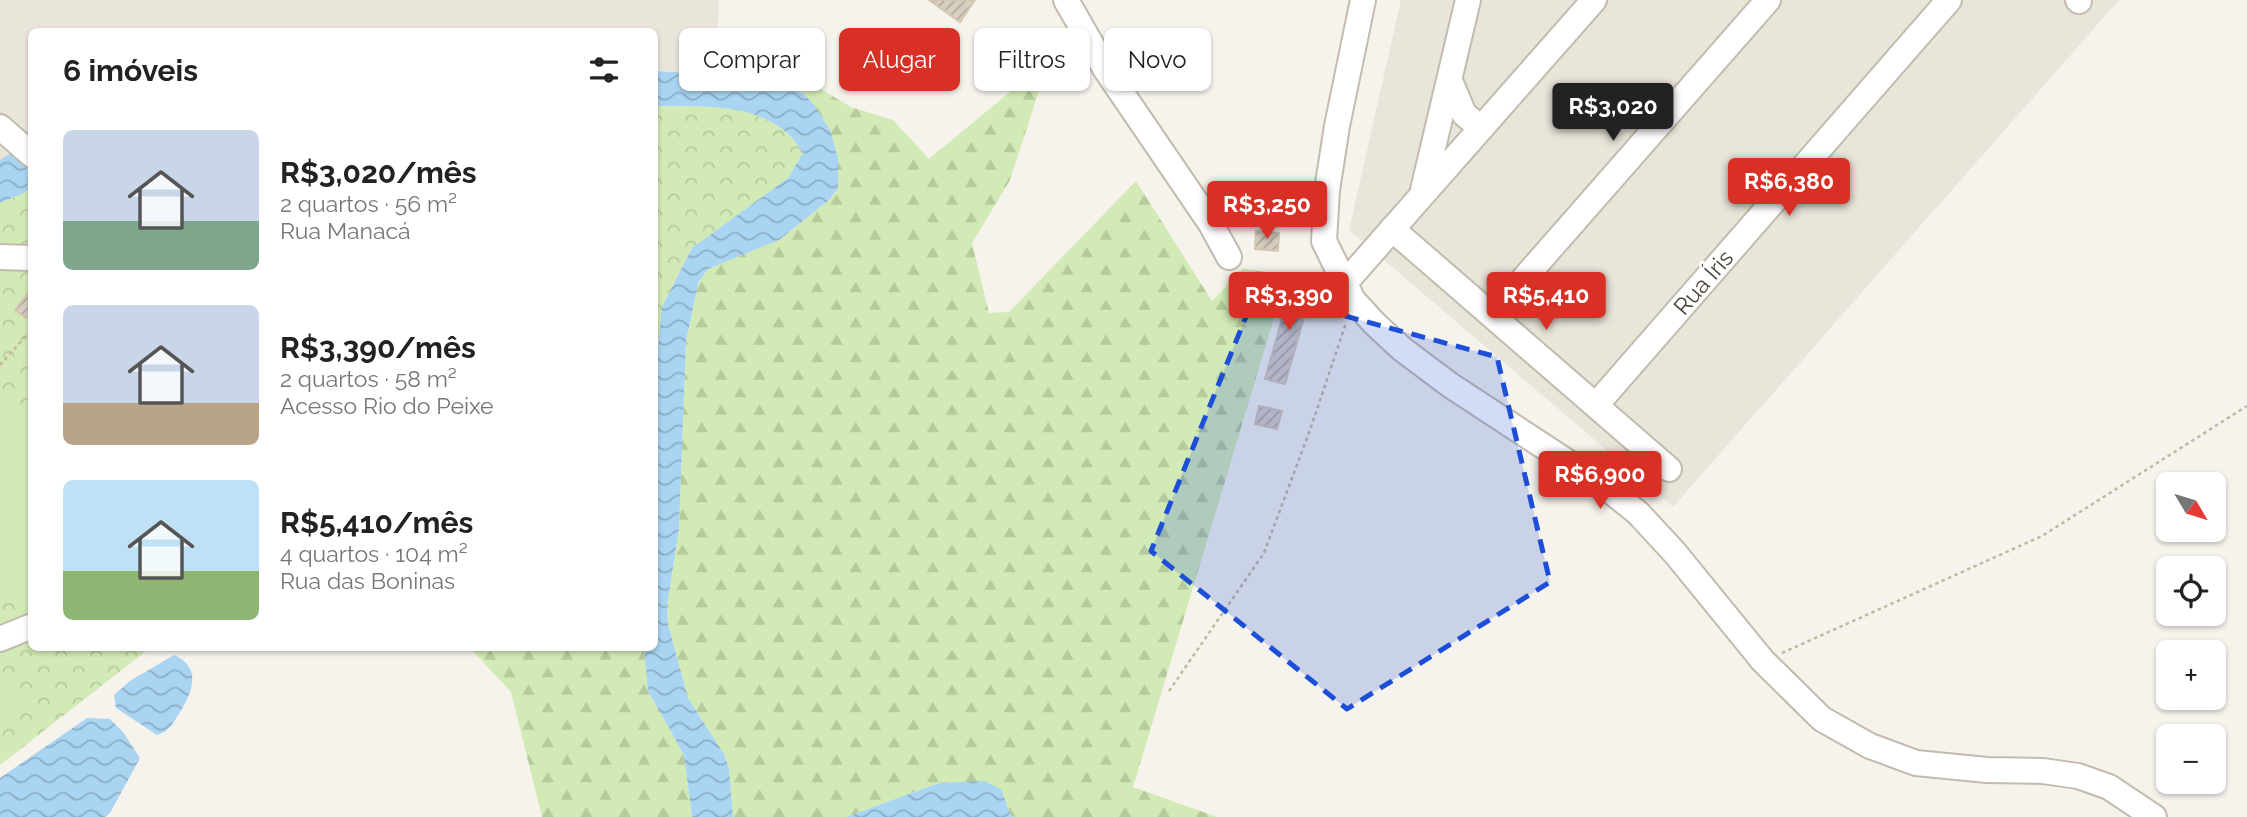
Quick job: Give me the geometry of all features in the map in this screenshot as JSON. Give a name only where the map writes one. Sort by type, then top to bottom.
[{"type":"street","points":[[1066,0],[1107,70],[1211,224],[1230,257]]},
{"type":"street","points":[[1363,0],[1337,126],[1324,220],[1324,241],[1349,292],[1402,349],[1489,412],[1607,488],[1638,513],[1675,553],[1763,662],[1822,719],[1870,746],[1916,762],[2078,776],[2109,787],[2154,817]]},
{"type":"street","points":[[1423,194],[1468,0]]},
{"type":"street","points":[[1349,292],[1392,229],[1594,0]]},
{"type":"street","points":[[1492,315],[1769,0]]},
{"type":"street","name":"Rua Íris","points":[[1596,405],[1949,0]]},
{"type":"street","points":[[1450,81],[1464,114],[1480,128]]},
{"type":"street","points":[[0,127],[28,152]]},
{"type":"street","points":[[1392,229],[1669,469]]},
{"type":"street","points":[[0,257],[28,258]]},
{"type":"street","points":[[0,639],[28,628]]},
{"type":"path","points":[[1169,691],[1264,553],[1310,430],[1349,292]]},
{"type":"path","points":[[0,365],[28,334]]},
{"type":"path","points":[[1763,662],[2042,536],[2247,406]]},
{"type":"highlighted area","points":[[1256,292],[1497,357],[1550,582],[1347,709],[1151,551]]},
{"type":"shaded area","points":[[0,0],[719,0],[718,28],[679,28],[679,72],[658,71],[658,28],[28,28],[28,142],[0,160]]},
{"type":"shaded area","points":[[1401,0],[2119,0],[1673,507],[1349,230]]},
{"type":"green space","points":[[800,91],[824,91],[851,107],[893,120],[929,159],[1011,91],[1039,91],[1010,180],[972,243],[989,313],[1009,312],[1136,181],[1212,301],[1243,269],[1287,275],[1133,787],[1217,817],[1016,817],[1011,816],[1001,789],[939,783],[846,817],[733,817],[729,768],[724,754],[688,698],[668,624],[667,606],[679,529],[686,341],[699,281],[708,269],[779,240],[829,200],[838,188],[838,159],[831,132]]},
{"type":"green space","points":[[658,106],[724,108],[757,115],[772,122],[789,134],[803,153],[788,178],[692,248],[662,307],[658,354]]},
{"type":"green space","points":[[28,190],[28,651],[146,651],[0,765],[0,203]]},
{"type":"green space","points":[[0,399],[28,423],[28,598],[16,589],[0,608]]},
{"type":"green space","points":[[473,651],[644,651],[648,691],[684,755],[692,817],[542,817],[511,692]]},
{"type":"green space","points":[[5,675],[20,712],[0,721],[0,677]]},
{"type":"water","points":[[658,71],[679,72],[679,91],[799,91],[815,106],[831,132],[838,159],[838,188],[829,200],[779,240],[708,269],[699,281],[686,341],[679,529],[667,606],[668,624],[688,698],[724,754],[729,768],[733,817],[692,817],[684,755],[648,691],[644,651],[658,651],[658,348],[662,307],[692,248],[788,178],[803,153],[789,134],[772,122],[757,115],[723,108],[658,106]]},
{"type":"water","points":[[28,142],[28,190],[0,203],[0,160]]},
{"type":"water","points":[[174,655],[189,666],[192,673],[191,688],[173,723],[157,735],[116,708],[114,695],[130,681]]},
{"type":"water","points":[[87,718],[110,719],[123,732],[140,758],[110,813],[105,817],[0,817],[0,778]]},
{"type":"water","points":[[985,781],[1001,789],[1011,816],[1016,817],[846,817],[939,783]]},
{"type":"building","points":[[929,0],[975,0],[960,22]]},
{"type":"building","points":[[1256,231],[1279,233],[1278,251],[1255,249]]},
{"type":"building","points":[[1293,280],[1313,286],[1285,384],[1265,379]]},
{"type":"building","points":[[28,293],[28,316],[26,318],[15,310]]},
{"type":"building","points":[[1259,406],[1282,411],[1277,429],[1255,424]]}]
